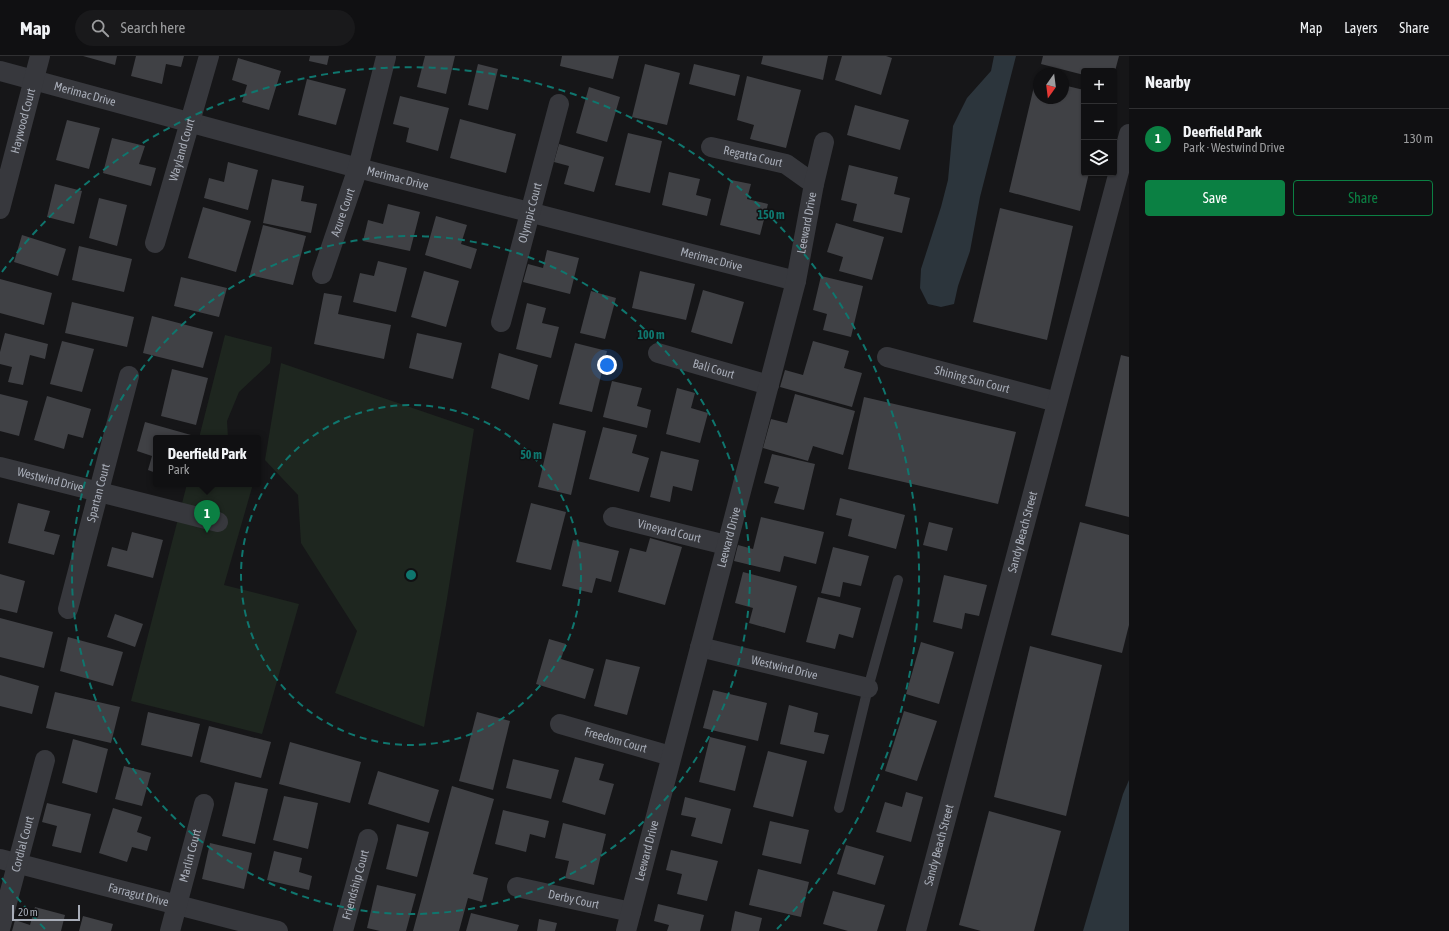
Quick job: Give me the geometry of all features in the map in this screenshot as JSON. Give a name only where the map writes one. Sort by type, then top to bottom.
[{"type":"street","name":"Haywood Court","points":[[0,209],[40,56]]},
{"type":"street","name":"Wayland Court","points":[[156,243],[208,56]]},
{"type":"street","name":"Azure Court","points":[[322,274],[358,168],[386,57]]},
{"type":"street","name":"Merimac Drive","points":[[0,71],[358,168],[796,281]]},
{"type":"street","name":"Olympic Court","points":[[501,322],[559,104]]},
{"type":"street","name":"Sandy Beach Street","points":[[916,931],[1129,134]]},
{"type":"street","name":"Leeward Drive","points":[[626,931],[796,281],[814,184],[824,142]]},
{"type":"street","name":"Regatta Court","points":[[711,147],[786,164],[814,184]]},
{"type":"street","name":"Bali Court","points":[[658,353],[768,385]]},
{"type":"street","name":"Shining Sun Court","points":[[887,357],[1057,402]]},
{"type":"street","name":"Spartan Court","points":[[68,609],[129,376]]},
{"type":"street","name":"Westwind Drive","points":[[0,467],[218,522]]},
{"type":"street","name":"Vineyard Court","points":[[612,517],[726,545]]},
{"type":"street","name":"Westwind Drive","points":[[700,647],[868,688]]},
{"type":"street","name":"Freedom Court","points":[[560,724],[671,756]]},
{"type":"street","name":"Cordial Court","points":[[0,929],[9,861],[46,760]]},
{"type":"street","name":"Marlin Court","points":[[170,931],[204,804]]},
{"type":"street","name":"Friendship Court","points":[[343,931],[368,839]]},
{"type":"street","name":"Farragut Drive","points":[[9,861],[278,931]]},
{"type":"street","name":"Derby Court","points":[[516,887],[631,912]]},
{"type":"lane","points":[[839,808],[868,688],[898,580]]},
{"type":"shaded area","points":[[994,56],[1016,56],[980,197],[970,251],[958,286],[954,304],[941,307],[928,304],[920,288],[921,269],[948,180],[953,126],[967,98],[991,71]]},
{"type":"shaded area","points":[[225,335],[272,347],[270,363],[239,392],[227,421],[228,435],[200,435]]},
{"type":"shaded area","points":[[281,363],[474,429],[446,605],[424,727],[335,693],[357,631],[301,543],[298,495],[265,460]]},
{"type":"shaded area","points":[[186,487],[252,487],[224,585],[299,604],[262,734],[131,701]]},
{"type":"shaded area","points":[[1129,780],[1129,931],[1083,931],[1123,794]]},
{"type":"building","points":[[83,56],[117,56],[115,65]]},
{"type":"building","points":[[136,56],[184,56],[181,67],[166,64],[162,84],[131,76]]},
{"type":"building","points":[[310,56],[329,56],[327,65],[309,61]]},
{"type":"building","points":[[425,56],[455,56],[446,94],[417,87]]},
{"type":"building","points":[[562,56],[619,56],[613,79],[560,66]]},
{"type":"building","points":[[763,56],[828,56],[823,80],[761,64]]},
{"type":"building","points":[[842,56],[886,56],[892,58],[881,95],[835,80]]},
{"type":"building","points":[[1043,56],[1119,56],[1116,68],[1081,68],[1081,74],[1069,71],[1069,68],[1057,68],[1041,64]]},
{"type":"building","points":[[238,58],[281,71],[269,110],[242,102],[247,85],[232,80]]},
{"type":"building","points":[[478,64],[498,69],[488,110],[468,105]]},
{"type":"building","points":[[645,64],[680,73],[667,125],[632,117]]},
{"type":"building","points":[[694,64],[740,75],[735,96],[689,84]]},
{"type":"building","points":[[747,76],[801,90],[786,148],[750,139],[754,125],[737,120]]},
{"type":"building","points":[[307,79],[346,89],[336,125],[298,115]]},
{"type":"building","points":[[1069,86],[1081,89],[1081,176],[1088,176],[1080,211],[1009,192],[1033,91],[1033,104],[1069,104]]},
{"type":"building","points":[[589,87],[620,97],[607,142],[576,133]]},
{"type":"building","points":[[400,96],[449,108],[438,151],[406,142],[409,128],[393,124]]},
{"type":"building","points":[[855,105],[909,120],[900,150],[847,135]]},
{"type":"building","points":[[460,119],[516,134],[506,173],[450,158]]},
{"type":"building","points":[[67,120],[100,128],[89,169],[56,160]]},
{"type":"building","points":[[628,133],[662,141],[650,193],[615,185]]},
{"type":"building","points":[[112,138],[145,146],[139,164],[156,168],[151,186],[103,173]]},
{"type":"building","points":[[559,144],[604,157],[594,192],[564,184],[569,166],[554,162]]},
{"type":"building","points":[[228,162],[258,170],[248,210],[204,198],[209,178],[224,182]]},
{"type":"building","points":[[849,165],[898,177],[894,194],[910,198],[902,233],[853,221],[857,204],[841,200]]},
{"type":"building","points":[[669,172],[700,179],[696,195],[711,199],[707,216],[662,205]]},
{"type":"building","points":[[272,179],[304,186],[301,201],[317,204],[311,233],[263,223]]},
{"type":"building","points":[[731,180],[751,184],[747,199],[768,204],[760,235],[720,225]]},
{"type":"building","points":[[55,184],[82,191],[74,224],[47,217]]},
{"type":"building","points":[[99,198],[127,205],[117,246],[89,238]]},
{"type":"building","points":[[388,204],[420,212],[410,251],[363,241],[368,220],[383,224]]},
{"type":"building","points":[[203,207],[251,221],[236,272],[188,258]]},
{"type":"building","points":[[1000,208],[1073,226],[1047,340],[973,322]]},
{"type":"building","points":[[436,216],[467,225],[461,244],[477,249],[471,269],[425,255]]},
{"type":"building","points":[[836,223],[884,237],[872,280],[839,271],[843,257],[827,252]]},
{"type":"building","points":[[263,225],[306,236],[293,285],[250,275]]},
{"type":"building","points":[[22,235],[66,249],[58,276],[14,262]]},
{"type":"building","points":[[79,246],[132,259],[124,292],[72,280]]},
{"type":"building","points":[[547,250],[579,258],[570,294],[523,282],[528,264],[543,268]]},
{"type":"building","points":[[378,261],[407,268],[396,312],[353,302],[360,273],[374,276]]},
{"type":"building","points":[[424,271],[459,281],[446,327],[411,317]]},
{"type":"building","points":[[640,271],[695,284],[686,320],[632,308]]},
{"type":"building","points":[[821,276],[863,286],[851,337],[823,330],[827,314],[813,310]]},
{"type":"building","points":[[181,277],[227,288],[219,317],[174,306]]},
{"type":"building","points":[[0,279],[52,293],[44,325],[0,313]]},
{"type":"building","points":[[703,290],[744,302],[732,344],[691,332]]},
{"type":"building","points":[[591,291],[616,298],[605,339],[580,333]]},
{"type":"building","points":[[324,293],[342,296],[338,314],[391,325],[384,359],[314,344]]},
{"type":"building","points":[[72,302],[134,317],[127,347],[65,333]]},
{"type":"building","points":[[527,303],[546,308],[542,323],[559,327],[551,358],[516,349]]},
{"type":"building","points":[[152,316],[213,332],[203,368],[143,353]]},
{"type":"building","points":[[5,333],[48,344],[45,359],[30,355],[23,385],[8,382],[12,367],[0,364],[0,352]]},
{"type":"building","points":[[417,333],[462,343],[453,379],[409,368]]},
{"type":"building","points":[[62,341],[94,349],[82,392],[50,384]]},
{"type":"building","points":[[813,341],[849,351],[844,368],[862,373],[852,407],[780,387],[785,370],[803,375]]},
{"type":"building","points":[[575,343],[607,351],[592,412],[559,404]]},
{"type":"building","points":[[499,353],[538,365],[529,400],[491,388]]},
{"type":"building","points":[[1121,355],[1129,357],[1129,517],[1085,506]]},
{"type":"building","points":[[172,369],[208,378],[196,425],[161,416]]},
{"type":"building","points":[[612,381],[642,388],[637,406],[651,410],[647,428],[603,417]]},
{"type":"building","points":[[677,388],[695,393],[691,408],[708,413],[700,443],[666,434]]},
{"type":"building","points":[[0,394],[28,401],[19,436],[0,431]]},
{"type":"building","points":[[795,394],[855,411],[843,455],[813,446],[808,461],[763,448],[771,419],[787,423]]},
{"type":"building","points":[[47,396],[91,409],[83,438],[68,434],[64,449],[34,440]]},
{"type":"building","points":[[864,397],[1016,432],[998,504],[848,469]]},
{"type":"building","points":[[145,422],[191,435],[153,435],[153,472],[148,470],[152,456],[137,451]]},
{"type":"building","points":[[553,423],[586,431],[571,495],[538,487]]},
{"type":"building","points":[[603,427],[637,435],[632,453],[649,458],[639,492],[589,479]]},
{"type":"building","points":[[661,451],[699,460],[692,491],[673,486],[670,502],[650,497]]},
{"type":"building","points":[[772,454],[815,464],[804,510],[774,503],[779,487],[764,483]]},
{"type":"building","points":[[840,498],[905,515],[896,549],[848,536],[852,519],[836,515]]},
{"type":"building","points":[[18,503],[50,511],[44,531],[60,535],[54,555],[8,543]]},
{"type":"building","points":[[531,503],[566,512],[551,570],[516,562]]},
{"type":"building","points":[[761,517],[824,532],[816,564],[784,556],[780,572],[734,561],[738,545],[753,549]]},
{"type":"building","points":[[929,522],[953,528],[947,551],[923,545]]},
{"type":"building","points":[[1080,522],[1129,535],[1129,625],[1122,653],[1051,635]]},
{"type":"building","points":[[132,532],[163,540],[153,578],[107,566],[112,547],[127,551]]},
{"type":"building","points":[[650,538],[682,547],[665,605],[618,592],[630,548],[646,552]]},
{"type":"building","points":[[573,540],[619,551],[611,582],[596,578],[592,593],[562,586]]},
{"type":"building","points":[[833,547],[869,556],[861,586],[843,582],[840,597],[821,593]]},
{"type":"building","points":[[743,572],[797,586],[785,633],[749,623],[753,608],[735,603]]},
{"type":"building","points":[[0,574],[25,581],[17,613],[0,609]]},
{"type":"building","points":[[944,575],[987,585],[979,616],[965,613],[962,629],[933,622]]},
{"type":"building","points":[[818,597],[861,608],[853,638],[839,634],[835,649],[806,642]]},
{"type":"building","points":[[115,614],[143,624],[135,647],[107,637]]},
{"type":"building","points":[[0,618],[53,632],[44,668],[0,657]]},
{"type":"building","points":[[68,637],[123,652],[113,686],[60,671]]},
{"type":"building","points":[[549,639],[566,644],[561,659],[594,669],[585,699],[536,684]]},
{"type":"building","points":[[921,642],[954,652],[939,704],[906,694]]},
{"type":"building","points":[[1030,646],[1102,665],[1066,816],[994,797]]},
{"type":"building","points":[[606,659],[640,667],[627,715],[594,706]]},
{"type":"building","points":[[0,675],[39,686],[32,714],[0,706]]},
{"type":"building","points":[[713,690],[767,703],[758,741],[703,728]]},
{"type":"building","points":[[55,692],[120,707],[111,743],[46,728]]},
{"type":"building","points":[[789,705],[818,713],[814,732],[829,735],[824,754],[780,744]]},
{"type":"building","points":[[904,711],[937,721],[917,781],[885,771]]},
{"type":"building","points":[[148,712],[200,724],[192,757],[141,745]]},
{"type":"building","points":[[477,712],[510,721],[493,790],[459,781]]},
{"type":"building","points":[[209,726],[271,742],[261,778],[200,762]]},
{"type":"building","points":[[710,737],[746,746],[735,791],[699,782]]},
{"type":"building","points":[[73,739],[108,749],[97,793],[62,783]]},
{"type":"building","points":[[290,742],[361,762],[350,803],[279,784]]},
{"type":"building","points":[[768,751],[807,761],[793,817],[753,807]]},
{"type":"building","points":[[575,757],[604,764],[599,780],[614,784],[605,815],[562,802]]},
{"type":"building","points":[[513,759],[559,770],[551,799],[506,788]]},
{"type":"building","points":[[124,766],[151,773],[142,806],[115,799]]},
{"type":"building","points":[[378,771],[439,790],[429,823],[368,804]]},
{"type":"building","points":[[235,782],[268,789],[255,844],[222,836]]},
{"type":"building","points":[[452,786],[494,799],[473,874],[488,878],[482,902],[468,898],[459,931],[413,931]]},
{"type":"building","points":[[906,792],[923,797],[911,842],[876,832],[885,802],[902,807]]},
{"type":"building","points":[[284,796],[318,803],[308,849],[273,840]]},
{"type":"building","points":[[685,797],[731,809],[722,844],[691,836],[696,818],[681,815]]},
{"type":"building","points":[[47,803],[91,814],[81,853],[52,846],[57,826],[42,822]]},
{"type":"building","points":[[113,808],[142,817],[137,832],[151,837],[147,851],[132,847],[127,862],[99,853]]},
{"type":"building","points":[[503,810],[549,821],[545,838],[530,834],[526,852],[495,844]]},
{"type":"building","points":[[989,811],[1061,831],[1034,931],[981,931],[959,925]]},
{"type":"building","points":[[770,821],[809,830],[801,864],[762,855]]},
{"type":"building","points":[[563,823],[606,834],[594,885],[565,878],[569,861],[555,858]]},
{"type":"building","points":[[397,824],[429,832],[417,877],[386,869]]},
{"type":"building","points":[[210,843],[252,853],[244,889],[202,879]]},
{"type":"building","points":[[846,845],[884,856],[875,885],[837,874]]},
{"type":"building","points":[[671,850],[718,861],[707,901],[677,894],[682,874],[666,870]]},
{"type":"building","points":[[274,851],[302,858],[299,872],[312,876],[309,890],[267,880]]},
{"type":"building","points":[[758,869],[809,882],[801,917],[749,905]]},
{"type":"building","points":[[377,885],[416,894],[406,931],[380,931],[367,928]]},
{"type":"building","points":[[833,891],[885,905],[877,931],[848,931],[823,924]]},
{"type":"building","points":[[658,904],[704,915],[700,931],[667,931],[669,925],[654,921]]},
{"type":"building","points":[[35,907],[65,915],[61,931],[12,931],[15,920],[30,925]]},
{"type":"building","points":[[735,911],[762,918],[759,931],[731,931]]},
{"type":"building","points":[[471,913],[519,925],[517,931],[466,931]]},
{"type":"building","points":[[83,916],[113,924],[111,931],[79,931]]},
{"type":"building","points":[[539,919],[557,923],[555,931],[537,931]]},
{"type":"place","name":"Deerfield Park","points":[[207,533]]}]
